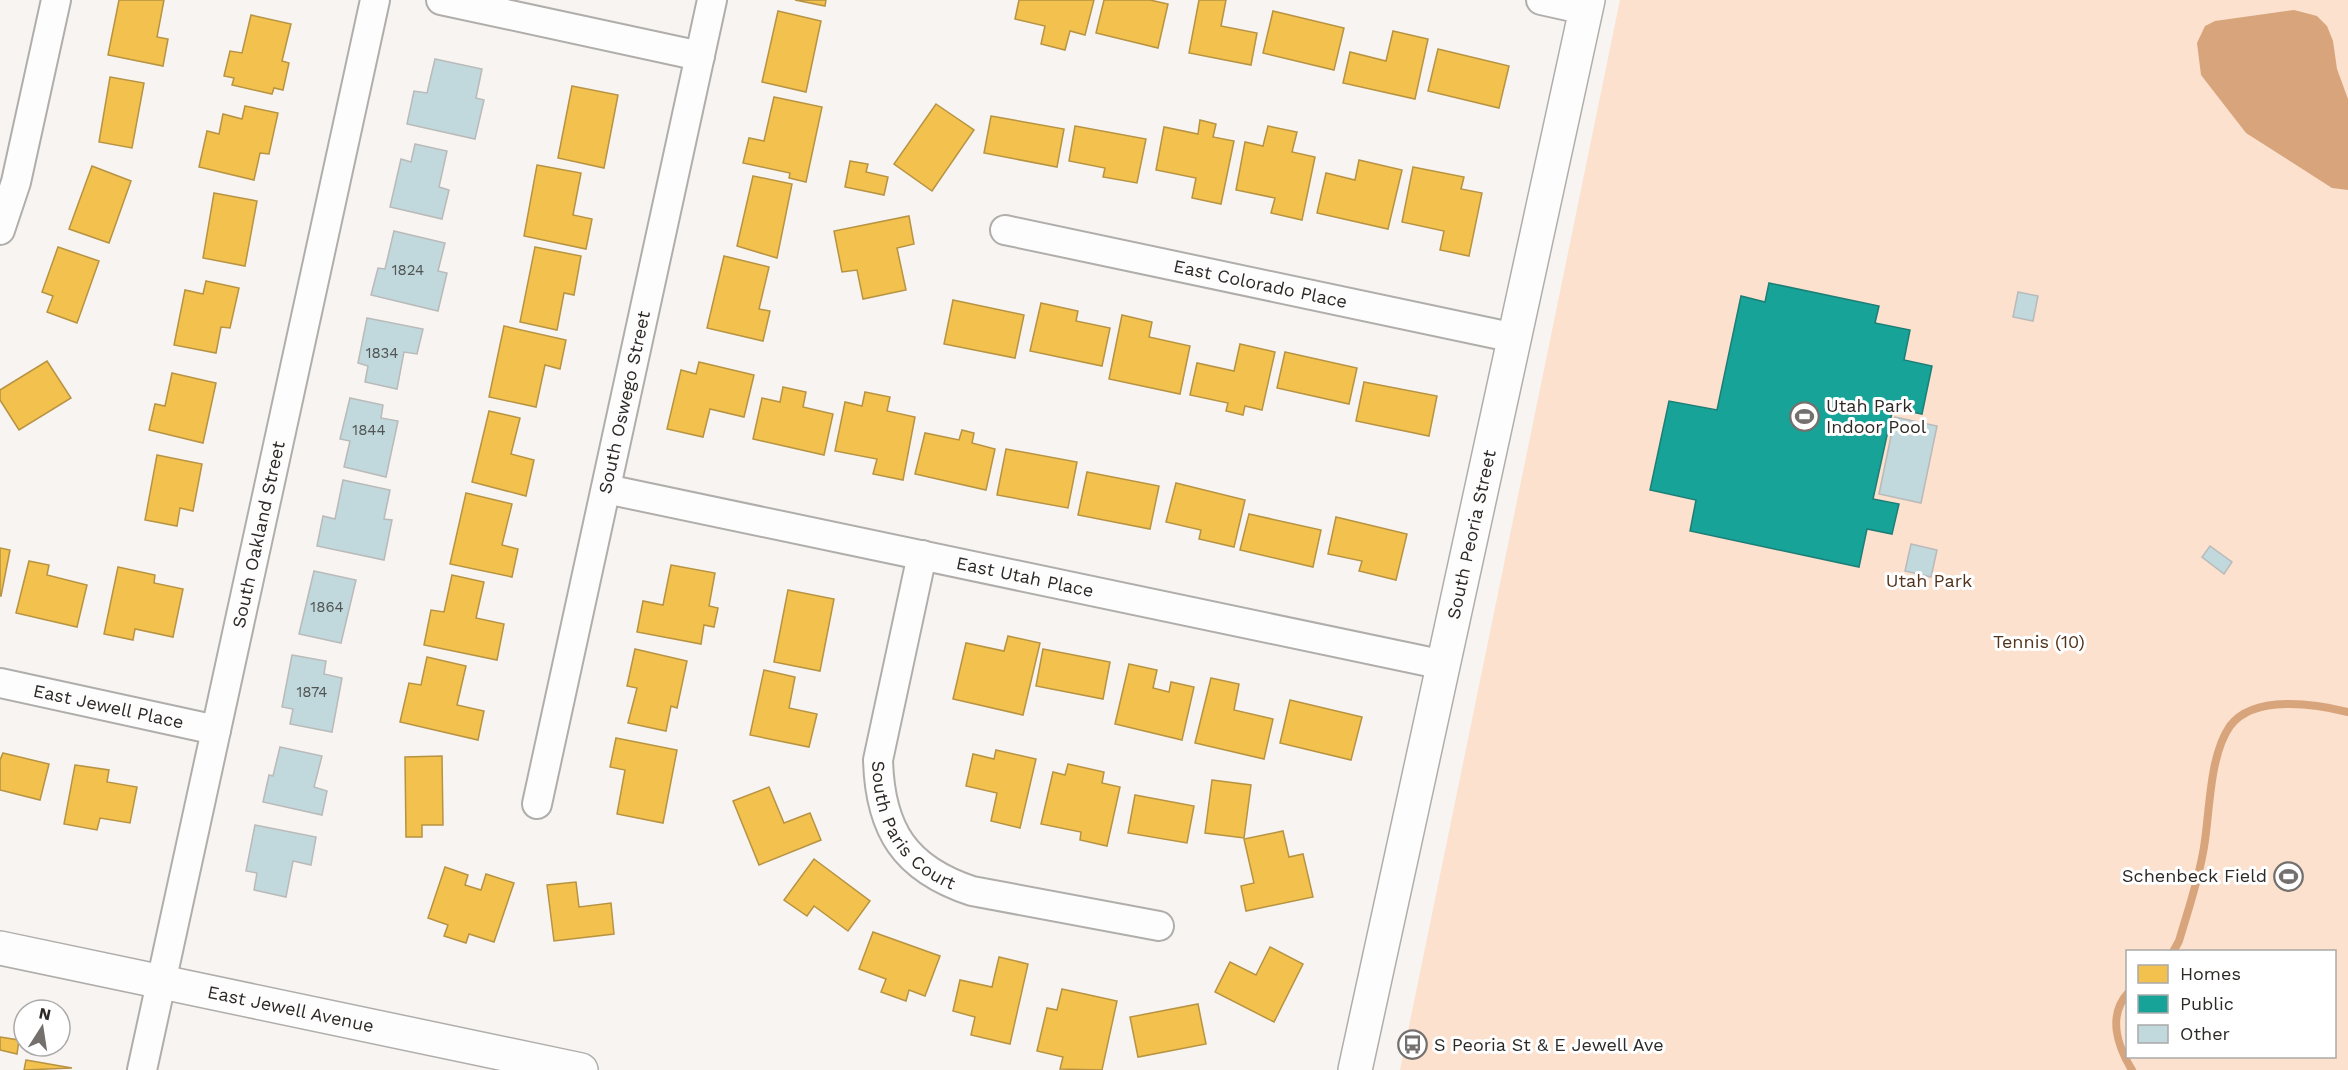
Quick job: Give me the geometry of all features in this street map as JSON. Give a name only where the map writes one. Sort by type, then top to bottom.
[{"type":"main road","name":"South Peoria Street","points":[[1354,1070],[1587,5]]},
{"type":"main road","name":"East Jewell Avenue","points":[[0,948],[581,1070]]},
{"type":"street","points":[[0,230],[16,182],[56,0]]},
{"type":"street","name":"South Oakland Street","points":[[142,1070],[375,0]]},
{"type":"street","points":[[441,0],[700,56]]},
{"type":"street","name":"South Oswego Street","points":[[537,804],[712,0]]},
{"type":"street","points":[[1541,0],[1587,5]]},
{"type":"street","name":"East Colorado Place","points":[[1005,230],[1515,338]]},
{"type":"street","name":"East Utah Place","points":[[606,489],[1444,665]]},
{"type":"street","name":"South Paris Court","points":[[922,555],[878,760],[879,792],[888,822],[904,848],[921,866],[948,883],[972,891],[1159,926]]},
{"type":"street","name":"East Jewell Place","points":[[0,683],[216,730]]},
{"type":"green space","name":"Utah Park","points":[[1620,0],[2348,0],[2348,1070],[1400,1070]]},
{"type":"shaded area","points":[[2294,10],[2317,16],[2327,26],[2333,41],[2337,69],[2348,99],[2348,190],[2332,188],[2246,133],[2201,75],[2197,43],[2205,26],[2215,21]]},
{"type":"building: Homes","points":[[119,0],[164,0],[157,37],[168,39],[163,66],[108,55]]},
{"type":"building: Homes","points":[[795,0],[826,0],[825,6]]},
{"type":"building: Homes","points":[[1019,0],[1094,0],[1085,35],[1070,31],[1065,50],[1041,44],[1045,26],[1015,19]]},
{"type":"building: Homes","points":[[1104,0],[1150,0],[1168,4],[1158,48],[1096,33]]},
{"type":"building: Homes","points":[[1199,0],[1226,0],[1221,26],[1257,33],[1251,65],[1189,53]]},
{"type":"building: Homes","points":[[778,11],[821,21],[806,92],[762,82]]},
{"type":"building: Homes","points":[[1273,11],[1344,28],[1334,70],[1263,53]]},
{"type":"building: Homes","points":[[251,15],[291,24],[282,61],[289,63],[283,90],[274,88],[272,94],[232,85],[234,78],[224,76],[230,51],[242,53]]},
{"type":"building: Homes","points":[[1393,31],[1428,39],[1415,99],[1343,83],[1350,52],[1386,61]]},
{"type":"building: Homes","points":[[1438,49],[1509,66],[1499,108],[1428,91]]},
{"type":"building: Homes","points":[[110,77],[144,83],[132,148],[99,142]]},
{"type":"building: Homes","points":[[572,86],[618,95],[604,168],[558,158]]},
{"type":"building: Homes","points":[[774,97],[822,107],[806,182],[789,178],[790,173],[743,163],[749,138],[764,141]]},
{"type":"building: Homes","points":[[936,104],[974,130],[932,191],[894,164]]},
{"type":"building: Homes","points":[[245,106],[278,113],[269,154],[260,153],[254,180],[199,167],[207,131],[219,134],[223,114],[242,119]]},
{"type":"building: Homes","points":[[991,116],[1064,129],[1057,167],[984,153]]},
{"type":"building: Homes","points":[[1200,120],[1216,124],[1213,137],[1234,141],[1221,204],[1192,198],[1196,178],[1156,170],[1164,127],[1198,134]]},
{"type":"building: Homes","points":[[1075,126],[1146,139],[1137,183],[1103,177],[1105,168],[1069,161]]},
{"type":"building: Homes","points":[[1268,126],[1297,132],[1292,152],[1315,157],[1302,220],[1271,213],[1275,198],[1236,190],[1245,142],[1263,146]]},
{"type":"building: Homes","points":[[1359,160],[1402,170],[1388,229],[1317,213],[1326,173],[1355,180]]},
{"type":"building: Homes","points":[[850,161],[868,164],[866,172],[888,177],[884,195],[845,187]]},
{"type":"building: Homes","points":[[537,165],[581,173],[573,215],[592,219],[586,249],[524,236]]},
{"type":"building: Homes","points":[[92,166],[131,181],[109,243],[69,229]]},
{"type":"building: Homes","points":[[1413,167],[1464,177],[1461,189],[1482,193],[1469,256],[1440,250],[1444,231],[1402,222]]},
{"type":"building: Homes","points":[[753,176],[792,184],[777,258],[737,246]]},
{"type":"building: Homes","points":[[214,193],[257,201],[245,266],[203,258]]},
{"type":"building: Homes","points":[[909,216],[914,244],[897,248],[906,290],[863,299],[857,270],[842,272],[834,231]]},
{"type":"building: Homes","points":[[58,247],[99,261],[77,323],[47,312],[53,296],[42,292]]},
{"type":"building: Homes","points":[[535,247],[581,256],[574,295],[564,293],[557,330],[520,322]]},
{"type":"building: Homes","points":[[724,256],[769,267],[759,309],[770,311],[763,341],[707,328]]},
{"type":"building: Homes","points":[[206,281],[239,288],[230,328],[221,327],[216,353],[174,345],[185,290],[203,294]]},
{"type":"building: Homes","points":[[953,300],[1024,315],[1015,358],[944,344]]},
{"type":"building: Homes","points":[[1041,303],[1078,311],[1076,321],[1110,328],[1102,366],[1030,351]]},
{"type":"building: Homes","points":[[1122,315],[1152,322],[1149,337],[1190,346],[1180,394],[1109,379]]},
{"type":"building: Homes","points":[[504,326],[566,340],[560,369],[545,365],[536,407],[489,397]]},
{"type":"building: Homes","points":[[1240,344],[1275,352],[1262,410],[1245,406],[1243,415],[1226,411],[1228,403],[1190,395],[1197,363],[1234,371]]},
{"type":"building: Homes","points":[[1285,352],[1357,368],[1349,404],[1277,388]]},
{"type":"building: Homes","points":[[47,361],[71,398],[19,430],[0,400],[0,390]]},
{"type":"building: Homes","points":[[699,362],[754,375],[744,417],[710,409],[703,437],[667,429],[681,370],[696,374]]},
{"type":"building: Homes","points":[[172,373],[216,383],[203,443],[149,430],[155,404],[165,406]]},
{"type":"building: Homes","points":[[1364,382],[1437,396],[1429,436],[1356,421]]},
{"type":"building: Homes","points":[[783,387],[806,392],[803,407],[833,414],[824,455],[753,439],[762,398],[780,402]]},
{"type":"building: Homes","points":[[865,392],[890,397],[887,411],[915,417],[903,480],[873,474],[877,459],[835,451],[845,402],[862,406]]},
{"type":"building: Homes","points":[[489,411],[520,418],[511,454],[534,460],[526,496],[472,482]]},
{"type":"building: Homes","points":[[962,430],[974,433],[972,443],[995,449],[986,490],[915,474],[925,433],[959,440]]},
{"type":"building: Homes","points":[[1006,449],[1077,462],[1068,508],[997,495]]},
{"type":"building: Homes","points":[[157,455],[202,464],[193,511],[180,508],[177,526],[145,520]]},
{"type":"building: Homes","points":[[1087,472],[1159,486],[1150,529],[1078,515]]},
{"type":"building: Homes","points":[[1176,483],[1245,500],[1234,547],[1199,539],[1201,530],[1166,522]]},
{"type":"building: Homes","points":[[466,493],[512,504],[502,545],[518,549],[512,577],[450,564]]},
{"type":"building: Homes","points":[[1249,514],[1321,530],[1313,567],[1240,550]]},
{"type":"building: Homes","points":[[1336,517],[1407,534],[1396,580],[1359,571],[1362,561],[1328,554]]},
{"type":"building: Homes","points":[[0,548],[10,550],[1,596],[0,596]]},
{"type":"building: Homes","points":[[29,561],[49,565],[47,575],[87,585],[77,627],[16,613]]},
{"type":"building: Homes","points":[[671,565],[715,573],[709,606],[718,608],[714,627],[704,625],[701,644],[637,632],[643,601],[663,605]]},
{"type":"building: Homes","points":[[118,567],[155,575],[154,583],[183,589],[173,637],[135,629],[133,640],[104,634]]},
{"type":"building: Homes","points":[[452,575],[484,582],[476,618],[504,624],[497,660],[424,645],[431,610],[444,612]]},
{"type":"building: Homes","points":[[788,590],[834,599],[820,671],[774,662]]},
{"type":"building: Homes","points":[[1008,636],[1040,643],[1023,715],[953,699],[966,643],[1004,651]]},
{"type":"building: Homes","points":[[635,649],[687,661],[677,708],[671,706],[666,731],[628,723],[637,688],[627,686]]},
{"type":"building: Homes","points":[[1043,649],[1110,662],[1103,699],[1036,686]]},
{"type":"building: Homes","points":[[427,657],[466,666],[457,705],[484,711],[478,740],[400,722],[409,683],[421,685]]},
{"type":"building: Homes","points":[[1129,664],[1157,670],[1153,688],[1169,692],[1171,682],[1194,687],[1182,740],[1115,724]]},
{"type":"building: Homes","points":[[764,670],[795,677],[789,708],[817,714],[809,747],[750,735]]},
{"type":"building: Homes","points":[[1211,678],[1239,684],[1234,710],[1273,719],[1264,759],[1195,743]]},
{"type":"building: Homes","points":[[1290,700],[1362,717],[1351,760],[1280,743]]},
{"type":"building: Homes","points":[[616,738],[677,750],[663,823],[617,814],[625,770],[610,767]]},
{"type":"building: Homes","points":[[996,750],[1036,759],[1020,828],[991,821],[997,793],[966,786],[973,754],[994,759]]},
{"type":"building: Homes","points":[[3,753],[49,764],[40,800],[0,790],[0,760]]},
{"type":"building: Homes","points":[[442,756],[443,825],[422,825],[422,837],[406,837],[405,757]]},
{"type":"building: Homes","points":[[1068,764],[1104,772],[1102,783],[1120,787],[1107,846],[1080,840],[1081,832],[1041,824],[1053,772],[1065,775]]},
{"type":"building: Homes","points":[[75,765],[109,770],[107,782],[137,787],[130,823],[100,818],[97,830],[64,824]]},
{"type":"building: Homes","points":[[1212,780],[1251,785],[1244,838],[1205,833]]},
{"type":"building: Homes","points":[[769,787],[784,823],[810,813],[821,840],[759,865],[733,801]]},
{"type":"building: Homes","points":[[1135,795],[1194,806],[1187,843],[1128,833]]},
{"type":"building: Homes","points":[[1283,831],[1289,857],[1303,854],[1313,897],[1246,911],[1241,886],[1254,883],[1244,839]]},
{"type":"building: Homes","points":[[814,859],[870,901],[848,931],[814,906],[807,916],[784,900]]},
{"type":"building: Homes","points":[[445,867],[468,875],[465,885],[481,890],[486,874],[514,883],[494,942],[469,934],[466,943],[444,936],[448,925],[428,918]]},
{"type":"building: Homes","points":[[576,882],[579,907],[611,903],[614,934],[554,941],[547,885]]},
{"type":"building: Homes","points":[[873,932],[940,956],[925,996],[909,990],[906,1001],[881,992],[886,979],[859,969]]},
{"type":"building: Homes","points":[[1270,947],[1303,964],[1274,1022],[1215,992],[1230,962],[1256,975]]},
{"type":"building: Homes","points":[[999,957],[1028,964],[1010,1044],[971,1035],[975,1017],[953,1011],[960,980],[992,987]]},
{"type":"building: Homes","points":[[1062,989],[1117,1001],[1102,1070],[1060,1069],[1063,1057],[1037,1051],[1047,1008],[1057,1010]]},
{"type":"building: Homes","points":[[1198,1004],[1206,1044],[1138,1057],[1130,1017]]},
{"type":"building: Homes","points":[[0,1037],[12,1039],[12,1053],[0,1050]]},
{"type":"building: Homes","points":[[26,1060],[72,1068],[24,1070]]},
{"type":"building: Public","points":[[1769,283],[1879,306],[1875,323],[1910,330],[1904,360],[1932,366],[1922,414],[1893,408],[1873,499],[1899,504],[1892,534],[1867,529],[1859,567],[1690,531],[1696,500],[1650,490],[1669,401],[1717,410],[1741,296],[1765,302]]},
{"type":"building: Other","points":[[435,59],[482,69],[476,98],[484,100],[475,139],[407,124],[414,91],[427,93]]},
{"type":"building: Other","points":[[415,144],[447,151],[439,187],[449,190],[442,219],[390,207],[401,159],[411,162]]},
{"type":"building: Other","points":[[394,231],[445,243],[438,271],[447,273],[438,311],[371,295],[378,268],[385,269]]},
{"type":"building: Other","points":[[2018,292],[2038,296],[2033,321],[2013,317]]},
{"type":"building: Other","points":[[367,318],[423,329],[417,354],[404,352],[397,389],[365,382],[368,366],[358,363]]},
{"type":"building: Other","points":[[350,398],[383,405],[381,418],[398,421],[386,477],[344,467],[350,441],[340,439]]},
{"type":"building: Other","points":[[1895,417],[1937,426],[1921,503],[1879,494]]},
{"type":"building: Other","points":[[343,480],[390,490],[384,519],[392,520],[384,560],[317,546],[323,516],[335,519]]},
{"type":"building: Other","points":[[1911,544],[1937,550],[1931,577],[1905,571]]},
{"type":"building: Other","points":[[2210,546],[2232,562],[2224,574],[2202,557]]},
{"type":"building: Other","points":[[314,571],[356,580],[341,643],[299,634]]},
{"type":"building: Other","points":[[292,655],[326,661],[324,674],[342,678],[332,732],[290,724],[293,709],[282,707]]},
{"type":"building: Other","points":[[280,747],[322,756],[314,787],[327,791],[322,815],[263,802],[269,775],[273,776]]},
{"type":"building: Other","points":[[255,825],[316,837],[311,865],[293,861],[286,897],[254,890],[257,873],[246,871]]},
{"type":"waterway","points":[[2174,950],[2179,941],[2199,871],[2214,768],[2223,738],[2230,726],[2241,716],[2269,705],[2303,704],[2348,712]]},
{"type":"waterway","points":[[2126,996],[2116,1021],[2119,1042],[2126,1058]]},
{"type":"waterway","points":[[2126,1058],[2132,1070]]},
{"type":"place","name":"Utah Park Indoor Pool","points":[[1805,416]]},
{"type":"place","name":"Schenbeck Field","points":[[2288,876]]},
{"type":"place","name":"S Peoria St & E Jewell Ave","points":[[1413,1045]]},
{"type":"park label","name":"Tennis (10)","points":[[2039,642]]}]
